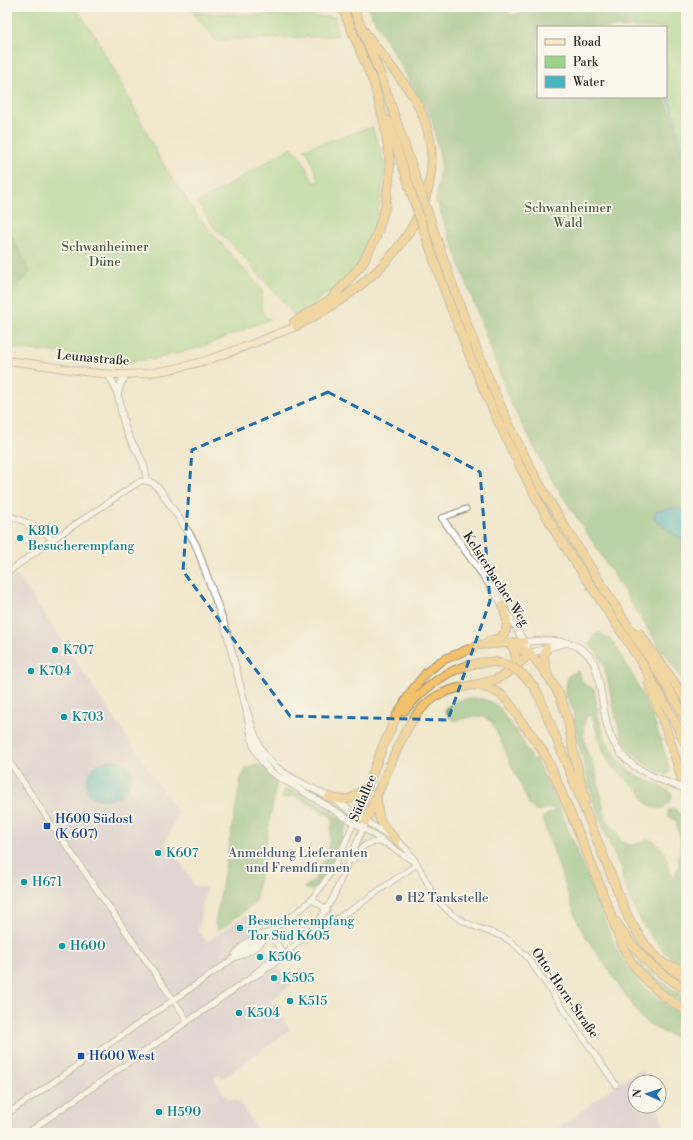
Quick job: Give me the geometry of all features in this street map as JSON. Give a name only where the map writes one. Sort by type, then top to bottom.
[{"type":"highway","points":[[342,7],[373,80],[436,266],[469,355],[490,404],[518,463],[559,538],[640,661],[662,698],[686,745]]},
{"type":"highway","points":[[353,7],[383,83],[460,308],[477,351],[513,432],[560,520],[656,669],[686,719]]},
{"type":"highway","points":[[295,324],[340,301],[371,276],[383,264],[403,241],[418,218],[425,200],[430,179],[430,142],[428,130],[419,106],[407,86],[361,27]]},
{"type":"highway","points":[[295,324],[331,299],[362,264],[376,237],[385,208],[390,167],[384,122],[373,80]]},
{"type":"highway","points":[[610,597],[631,622],[686,699]]},
{"type":"highway","points":[[393,726],[397,714],[411,692],[438,663],[450,656],[502,636],[505,632],[507,620],[503,605]]},
{"type":"highway","points":[[479,645],[508,645],[523,642]]},
{"type":"highway","points":[[508,645],[530,653],[548,676],[564,706],[580,781],[595,836]]},
{"type":"highway","points":[[508,645],[515,652],[516,660],[508,672]]},
{"type":"highway","points":[[546,648],[544,661],[548,676]]},
{"type":"highway","name":"Südallee","points":[[365,824],[402,738],[412,720],[418,713],[439,695],[457,688],[498,678],[519,664],[530,653]]},
{"type":"highway","points":[[640,661],[670,740],[686,793]]},
{"type":"highway","points":[[393,726],[400,715],[420,694],[443,676],[467,665],[482,662],[495,662],[516,668],[528,679],[540,698],[631,922],[650,951],[666,965],[686,978]]},
{"type":"highway","points":[[666,670],[686,704]]},
{"type":"highway","points":[[474,685],[494,690],[506,699],[511,704],[518,717],[545,756],[587,851],[622,945],[636,968],[654,989],[664,997],[686,1010]]},
{"type":"highway","name":"Südallee","points":[[356,818],[393,726]]},
{"type":"highway","points":[[329,797],[345,800],[352,798],[368,786]]},
{"type":"highway","points":[[376,796],[380,821],[396,840]]},
{"type":"highway","points":[[611,913],[625,936],[650,966],[686,989]]},
{"type":"highway","points":[[666,965],[686,970]]},
{"type":"main road","name":"Leunastraße","points":[[7,361],[107,374],[127,375],[153,373],[174,369],[216,357],[267,338],[295,324]]},
{"type":"street","points":[[107,374],[113,382],[118,394],[124,425],[143,462],[147,481]]},
{"type":"street","points":[[118,394],[121,382],[127,375]]},
{"type":"street","points":[[7,573],[52,540],[136,484],[141,481],[153,483],[160,490],[196,545],[226,630],[255,750],[267,767],[280,778],[356,818]]},
{"type":"street","points":[[442,518],[466,509]]},
{"type":"street","points":[[7,515],[37,527],[52,540]]},
{"type":"street","name":"Kelsterbacher Weg","points":[[442,518],[503,605],[530,653]]},
{"type":"street","points":[[523,642],[549,640],[561,641],[577,646],[583,650],[594,663],[598,673],[610,735],[622,756],[645,773],[686,789]]},
{"type":"street","points":[[530,653],[566,642]]},
{"type":"street","points":[[246,708],[256,736],[263,751],[272,764],[293,778],[329,797],[365,824]]},
{"type":"street","points":[[7,758],[188,1022]]},
{"type":"street","name":"Südallee","points":[[7,1114],[232,960],[299,911],[325,882],[335,866],[356,818]]},
{"type":"street","name":"Südallee","points":[[295,946],[309,932],[326,910],[333,898],[365,824]]},
{"type":"street","name":"Otto-Horn-Straße","points":[[365,824],[396,840],[410,852],[446,910],[467,924],[500,936],[518,947],[528,958],[616,1085]]},
{"type":"street","name":"Otto-Horn-Straße","points":[[365,824],[386,843],[417,864]]},
{"type":"street","points":[[335,866],[345,870],[365,845],[374,842],[386,843]]},
{"type":"street","name":"Südallee","points":[[27,1133],[246,981],[262,972],[274,961],[295,946],[333,922],[417,864]]},
{"type":"street","points":[[312,898],[326,910]]},
{"type":"street","points":[[269,933],[284,954]]},
{"type":"highlighted area","points":[[328,392],[480,472],[490,601],[448,720],[290,716],[183,571],[192,450]]},
{"type":"shaded area","points":[[7,566],[14,576],[19,577],[178,813],[166,842],[191,879],[192,885],[206,888],[198,930],[204,939],[210,940],[247,914],[251,915],[256,923],[255,927],[252,929],[291,985],[271,1000],[291,1030],[223,1078],[219,1075],[214,1079],[228,1099],[235,1100],[240,1103],[260,1133],[7,1133]]},
{"type":"shaded area","points":[[642,1069],[644,1074],[634,1074]]},
{"type":"shaded area","points":[[627,1078],[627,1114],[660,1114],[667,1133],[552,1133]]},
{"type":"green space","name":"Schwanheimer Düne","points":[[7,7],[74,7],[97,38],[163,164],[198,217],[262,290],[261,307],[263,313],[270,319],[201,347],[154,359],[113,362],[65,353],[7,348]]},
{"type":"green space","points":[[190,7],[331,7],[332,10],[191,9]]},
{"type":"green space","name":"Schwanheimer Wald","points":[[367,7],[506,7],[510,15],[583,7],[620,7],[630,26],[537,26],[537,98],[664,98],[671,113],[686,167],[686,510],[673,508],[656,511],[654,518],[672,533],[686,541],[686,685],[651,634],[550,477],[511,404],[436,200],[441,162],[432,120]]},
{"type":"green space","points":[[622,7],[686,7],[686,156],[672,106],[667,96],[667,26],[632,26]]},
{"type":"green space","points":[[193,13],[334,17],[338,36],[216,40]]},
{"type":"green space","points":[[372,127],[385,164],[382,192],[373,229],[361,259],[340,284],[296,316],[234,246],[214,227],[198,203],[292,147],[299,155],[314,183],[319,181],[308,153],[304,149]]},
{"type":"green space","points":[[7,226],[30,272],[7,299]]},
{"type":"green space","points":[[597,633],[601,633],[606,638],[610,638],[623,658],[640,690],[661,741],[670,771],[667,775],[640,760],[631,752],[625,743],[620,732],[604,667],[597,653],[589,644]]},
{"type":"green space","points":[[578,671],[583,683],[594,689],[598,716],[605,738],[616,757],[628,770],[671,792],[672,798],[667,805],[662,808],[656,808],[647,804],[640,792],[611,766],[603,751],[594,721],[591,716],[587,715],[583,729],[585,743],[595,769],[606,819],[617,832],[620,840],[627,844],[634,845],[646,840],[652,840],[665,853],[670,873],[674,877],[679,867],[678,859],[681,844],[676,820],[668,816],[668,810],[675,809],[681,816],[686,830],[686,965],[676,961],[658,945],[636,912],[622,878],[622,867],[616,860],[593,801],[575,729],[573,710],[565,693],[568,676]]},
{"type":"green space","points":[[473,698],[483,699],[495,704],[518,733],[532,760],[536,759],[564,818],[619,953],[632,973],[644,987],[661,1001],[686,1016],[686,1043],[655,1028],[642,1019],[584,934],[577,920],[542,818],[554,812],[555,809],[548,808],[535,811],[529,804],[492,722],[480,716],[454,720],[451,719],[445,711],[451,704],[457,701]]},
{"type":"green space","points":[[255,765],[261,766],[276,781],[255,903],[218,930],[215,924],[241,778],[247,768]]},
{"type":"green space","points":[[285,789],[298,793],[335,815],[346,825],[333,858],[314,889],[310,890],[304,888],[315,880],[319,865],[326,860],[333,818],[295,796],[283,798],[282,795]]},
{"type":"green space","points":[[638,962],[640,962],[659,980],[686,997],[686,1004],[659,986],[647,975]]},
{"type":"water","points":[[673,508],[686,510],[686,541],[672,533],[654,518],[656,511]]},
{"type":"water","points":[[115,760],[125,764],[128,767],[132,775],[129,785],[121,795],[117,797],[101,799],[94,797],[90,794],[87,786],[90,773],[98,764]]},
{"type":"waterway","points":[[627,7],[636,26]]},
{"type":"waterway","points":[[667,98],[671,107],[686,162]]},
{"type":"place","name":"K810 Besucherempfang","points":[[20,538]]},
{"type":"place","name":"K707","points":[[55,650]]},
{"type":"place","name":"K704","points":[[31,671]]},
{"type":"place","name":"K703","points":[[64,717]]},
{"type":"place","name":"H600 Südost (K 607)","points":[[47,826]]},
{"type":"place","name":"Anmeldung Lieferanten und Fremdfirmen","points":[[298,839]]},
{"type":"place","name":"K607","points":[[158,853]]},
{"type":"place","name":"H671","points":[[24,882]]},
{"type":"place","name":"H2 Tankstelle","points":[[399,898]]},
{"type":"place","name":"Besucherempfang Tor Süd K605","points":[[240,928]]},
{"type":"place","name":"H600","points":[[62,946]]},
{"type":"place","name":"K506","points":[[260,957]]},
{"type":"place","name":"K505","points":[[274,978]]},
{"type":"place","name":"K515","points":[[290,1001]]},
{"type":"place","name":"K504","points":[[239,1013]]},
{"type":"place","name":"H600 West","points":[[81,1056]]},
{"type":"place","name":"H590","points":[[159,1112]]}]
